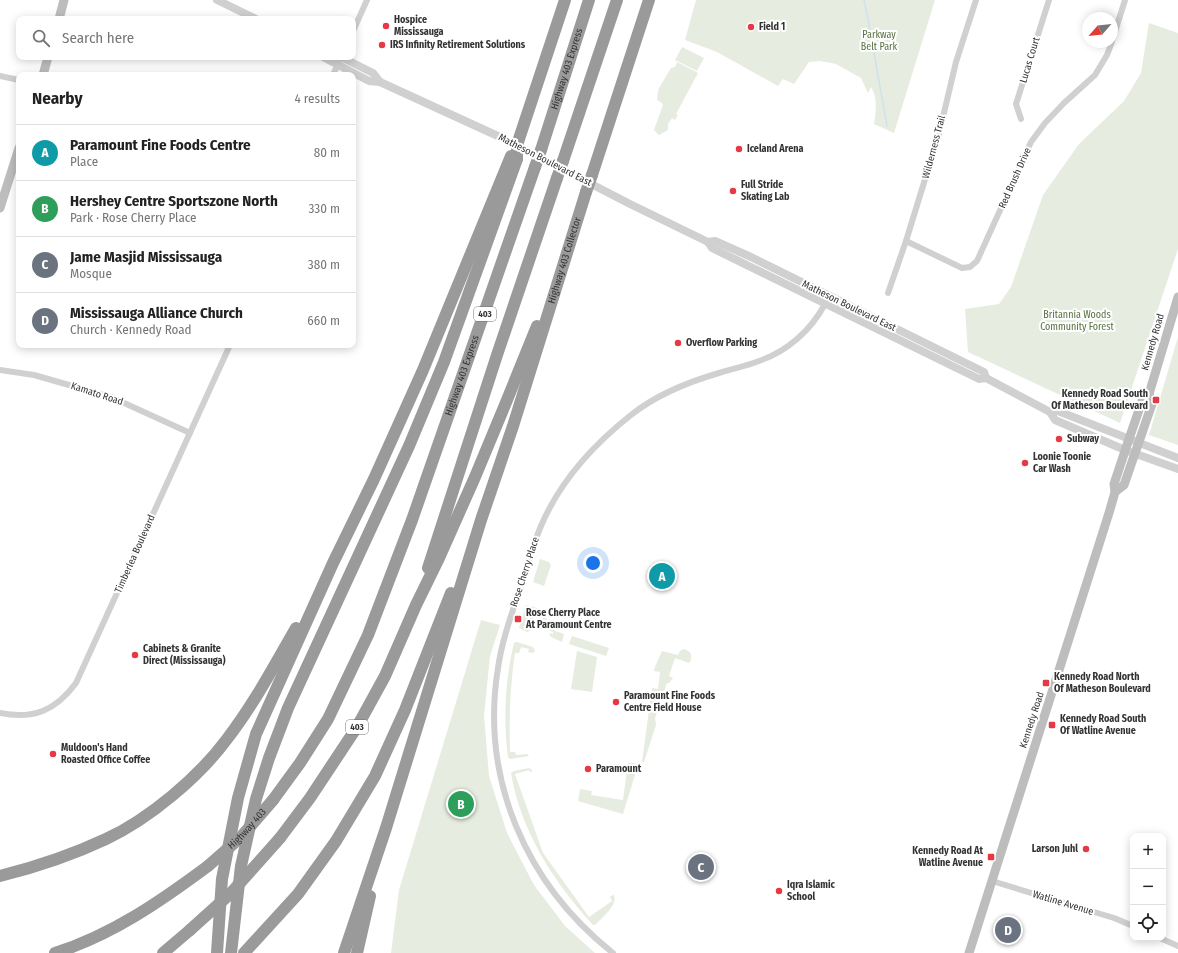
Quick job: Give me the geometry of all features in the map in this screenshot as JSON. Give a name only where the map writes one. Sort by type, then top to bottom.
[{"type":"highway","points":[[231,953],[241,866],[256,799],[268,758],[288,708],[410,446],[444,362],[514,157],[565,0]]},
{"type":"highway","name":"Highway 403 Express","points":[[368,635],[412,520],[541,150],[589,0]]},
{"type":"highway","name":"403","points":[[163,953],[231,892],[280,838],[310,798],[357,727],[384,676],[416,605],[497,355],[617,0]]},
{"type":"highway","name":"Highway 403 Collector","points":[[481,520],[513,426],[586,192],[649,0]]},
{"type":"highway","points":[[217,953],[222,879],[238,798],[256,734],[333,563],[374,479],[423,370],[514,157]]},
{"type":"highway","points":[[416,605],[439,558],[475,477],[536,326],[547,316]]},
{"type":"highway","points":[[344,953],[386,828],[481,520]]},
{"type":"highway","points":[[247,950],[298,894],[336,842],[375,776],[406,710],[461,566],[481,520]]},
{"type":"highway","points":[[0,876],[61,858],[107,838],[142,818],[177,791],[203,768],[227,740],[259,693],[333,563]]},
{"type":"highway","name":"Highway 403","points":[[56,953],[71,948],[124,923],[164,898],[208,866],[241,837],[274,800],[328,719],[368,635]]},
{"type":"highway","points":[[357,953],[386,828]]},
{"type":"main road","points":[[60,16],[64,0]]},
{"type":"main road","points":[[44,72],[47,60]]},
{"type":"main road","points":[[0,208],[16,157]]},
{"type":"main road","name":"Kennedy Road","points":[[1115,492],[1124,484],[1152,404],[1150,394],[1178,297]]},
{"type":"main road","name":"Kennedy Road","points":[[969,953],[1115,492],[1114,484],[1125,450],[1142,401],[1150,394]]},
{"type":"street","points":[[217,0],[250,16]]},
{"type":"street","points":[[356,24],[367,0]]},
{"type":"street","name":"Wilderness Trail","points":[[888,293],[906,241],[939,134],[956,62],[976,0]]},
{"type":"street","name":"Lucas Court","points":[[1021,119],[1016,104],[1049,0]]},
{"type":"street","name":"Red Brush Drive","points":[[1118,23],[1125,0]]},
{"type":"street","name":"Red Brush Drive","points":[[906,241],[962,268],[970,267],[977,261],[1031,142],[1045,123],[1064,103],[1095,75],[1110,48]]},
{"type":"street","points":[[334,72],[340,60]]},
{"type":"street","name":"Matheson Boulevard East","points":[[340,60],[369,81],[380,82],[500,137],[630,204],[708,242],[712,248],[978,380],[986,378],[1050,412],[1055,420],[1134,454],[1178,469]]},
{"type":"street","points":[[0,76],[16,79]]},
{"type":"street","name":"Matheson Boulevard East","points":[[708,242],[715,241],[751,257],[984,372],[986,378]]},
{"type":"street","name":"Rose Cherry Place","points":[[613,953],[578,922],[560,902],[536,867],[514,824],[498,768],[494,711],[498,670],[505,636],[534,543],[550,507],[567,480],[589,452],[613,429],[650,402],[677,388],[712,375],[761,361],[778,353],[799,338],[809,328],[825,304]]},
{"type":"street","name":"Timberlea Boulevard","points":[[0,713],[18,716],[42,712],[66,696],[76,683],[229,348]]},
{"type":"street","name":"Kamato Road","points":[[0,370],[34,375],[111,396],[190,433]]},
{"type":"street","name":"Matheson Boulevard East","points":[[1050,412],[1058,411],[1178,458]]},
{"type":"street","name":"Watline Avenue","points":[[992,881],[1114,918],[1130,925]]},
{"type":"street","points":[[1166,941],[1178,946]]},
{"type":"green space","name":"Parkway Belt Park","points":[[696,0],[935,0],[894,133],[874,124],[876,100],[871,87],[868,93],[861,78],[836,64],[820,61],[809,62],[794,84],[783,79],[778,86],[717,52],[685,40]]},
{"type":"green space","name":"Britannia Woods Community Forest","points":[[1149,23],[1178,33],[1178,249],[1120,423],[968,352],[965,309],[999,304],[1011,287],[1043,195],[1079,144],[1124,101],[1141,73]]},
{"type":"green space","points":[[682,47],[704,58],[697,71],[675,60]]},
{"type":"green space","points":[[677,62],[698,73],[676,114],[678,115],[675,120],[672,118],[668,124],[668,130],[659,135],[654,130],[663,105],[657,100],[658,90],[671,68],[675,67]]},
{"type":"green space","points":[[1178,337],[1178,445],[1149,435]]},
{"type":"green space","points":[[540,559],[549,562],[551,565],[544,586],[533,582]]},
{"type":"green space","points":[[526,605],[537,608],[531,630],[527,632],[519,628]]},
{"type":"green space","points":[[545,611],[548,612],[546,620],[553,623],[552,626],[556,627],[555,631],[564,634],[562,642],[551,637],[549,633],[553,634],[553,632],[545,628],[543,621]]},
{"type":"green space","points":[[481,620],[500,625],[490,656],[484,716],[489,776],[507,833],[534,885],[565,926],[595,953],[391,953],[399,890]]},
{"type":"green space","points":[[572,636],[609,648],[606,656],[569,644]]},
{"type":"green space","points":[[517,642],[533,647],[535,651],[533,653],[528,652],[529,649],[521,647],[519,653],[515,653],[510,702],[510,752],[515,752],[516,755],[527,754],[529,756],[510,759],[508,757],[506,743],[505,714],[511,657],[514,643]]},
{"type":"green space","points":[[683,649],[690,652],[691,661],[689,663],[675,658],[669,676],[673,678],[669,683],[667,683],[655,718],[656,725],[644,762],[642,762],[652,688],[658,689],[660,672],[654,671],[655,667],[662,651],[678,655]]},
{"type":"green space","points":[[577,651],[597,657],[592,692],[571,689]]},
{"type":"green space","points":[[628,763],[638,765],[623,814],[578,801],[580,789],[592,791],[591,795],[623,800]]},
{"type":"green space","points":[[529,768],[532,770],[531,773],[529,770],[515,774],[543,853],[589,917],[612,901],[610,897],[614,895],[615,899],[612,907],[595,925],[593,925],[565,891],[541,855],[531,836],[516,795],[511,773]]},
{"type":"waterway","points":[[864,0],[887,126]]},
{"type":"place","name":"Hospice Mississauga","points":[[386,26]]},
{"type":"place","name":"Field 1","points":[[751,27]]},
{"type":"place","name":"IRS Infinity Retirement Solutions","points":[[382,45]]},
{"type":"place","name":"Iceland Arena","points":[[739,149]]},
{"type":"place","name":"Full Stride Skating Lab","points":[[733,191]]},
{"type":"place","name":"Overflow Parking","points":[[678,343]]},
{"type":"place","name":"Kennedy Road South Of Matheson Boulevard","points":[[1156,400]]},
{"type":"place","name":"Subway","points":[[1059,439]]},
{"type":"place","name":"Loonie Toonie Car Wash","points":[[1025,463]]},
{"type":"place","name":"Paramount Fine Foods Centre","points":[[662,576]]},
{"type":"place","name":"Rose Cherry Place At Paramount Centre","points":[[518,619]]},
{"type":"place","name":"Cabinets & Granite Direct (Mississauga)","points":[[135,655]]},
{"type":"place","name":"Kennedy Road North Of Matheson Boulevard","points":[[1046,683]]},
{"type":"place","name":"Paramount Fine Foods Centre Field House","points":[[616,702]]},
{"type":"place","name":"Kennedy Road South Of Watline Avenue","points":[[1052,725]]},
{"type":"place","name":"Muldoon's Hand Roasted Office Coffee","points":[[53,754]]},
{"type":"place","name":"Paramount","points":[[588,769]]},
{"type":"place","name":"Hershey Centre Sportszone North","points":[[461,804]]},
{"type":"place","name":"Larson Juhl","points":[[1086,849]]},
{"type":"place","name":"Kennedy Road At Watline Avenue","points":[[991,857]]},
{"type":"place","name":"Jame Masjid Mississauga","points":[[701,867]]},
{"type":"place","name":"Iqra Islamic School","points":[[779,891]]},
{"type":"place","name":"Mississauga Alliance Church","points":[[1008,930]]}]
